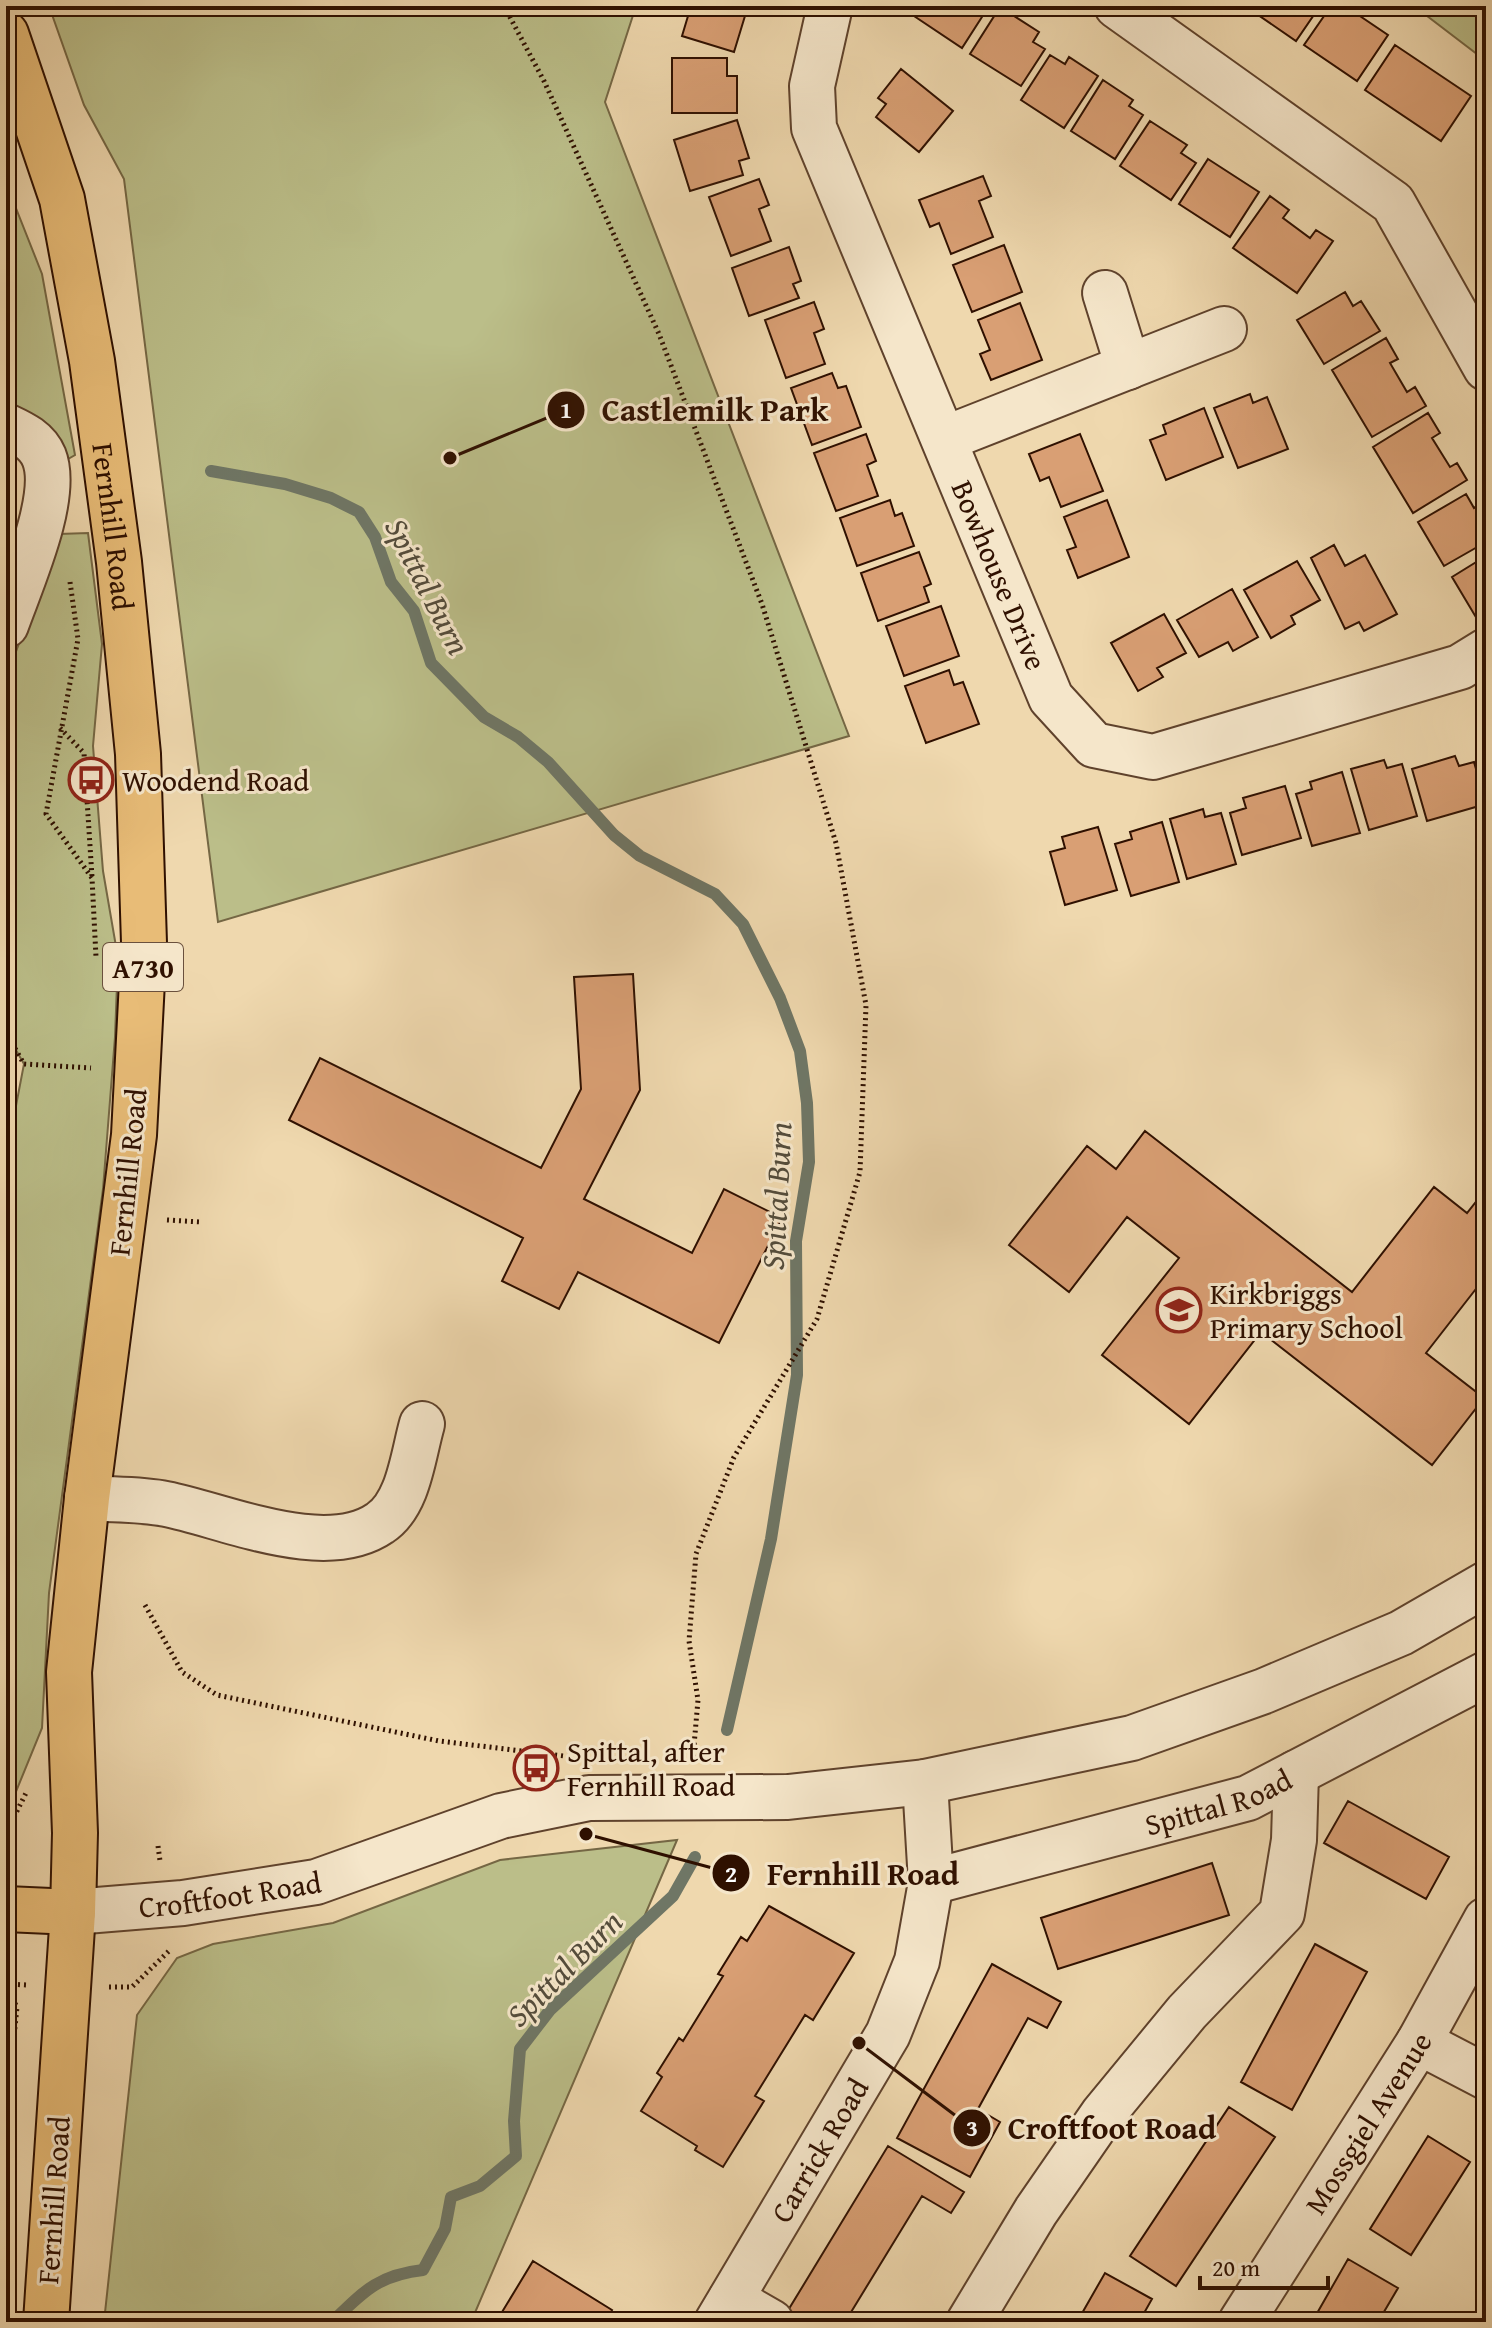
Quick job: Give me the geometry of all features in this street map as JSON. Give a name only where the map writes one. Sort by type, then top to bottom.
[{"type":"main road","name":"Fernhill Road","points":[[6,34],[62,199],[81,300],[119,562],[138,754],[144,943],[134,1135],[87,1498],[69,1672],[75,1833],[73,1912],[46,2322]]},
{"type":"main road","points":[[6,1909],[73,1912]]},
{"type":"street","name":"Bowhouse Drive","points":[[830,6],[812,86],[814,128],[1051,698],[1094,745],[1153,757],[1460,667],[1486,651]]},
{"type":"street","points":[[1117,6],[1393,203],[1486,368]]},
{"type":"street","points":[[1105,293],[1128,367]]},
{"type":"street","points":[[944,439],[1224,329]]},
{"type":"street","points":[[6,426],[30,437],[44,457],[47,488],[35,541],[6,625]]},
{"type":"street","points":[[87,1498],[162,1503],[316,1540],[352,1535],[380,1523],[399,1502],[422,1424]]},
{"type":"street","name":"Croftfoot Road","points":[[73,1912],[183,1903],[316,1882],[501,1816],[589,1798],[788,1797],[925,1782],[1132,1738],[1264,1691],[1401,1633],[1486,1584]]},
{"type":"street","name":"Spittal Road","points":[[931,1882],[1248,1798],[1486,1674]]},
{"type":"street","points":[[969,2322],[1036,2211],[1103,2114],[1187,2012],[1282,1913],[1294,1840],[1296,1773]]},
{"type":"street","name":"Carrick Road","points":[[724,2310],[888,2034],[917,1961],[931,1882],[925,1782]]},
{"type":"street","name":"Mossgiel Avenue","points":[[1241,2322],[1419,2042],[1486,1920]]},
{"type":"street","points":[[1419,2042],[1486,2077]]},
{"type":"street","points":[[724,2310],[771,2322]]},
{"type":"path","points":[[504,6],[544,81],[659,334],[762,604],[836,843],[866,1005],[860,1172],[817,1319],[734,1457],[696,1554],[689,1641],[698,1700],[689,1798]]},
{"type":"path","points":[[35,541],[63,552],[70,578],[78,639],[46,814],[92,878]]},
{"type":"path","points":[[60,728],[84,753],[97,969]]},
{"type":"path","points":[[6,1033],[24,1064],[91,1068]]},
{"type":"path","points":[[90,1082],[92,1054]]},
{"type":"path","points":[[145,1605],[182,1672],[217,1695],[439,1741],[581,1758]]},
{"type":"path","points":[[6,1833],[31,1783]]},
{"type":"path","points":[[6,1988],[17,2007],[6,2117]]},
{"type":"green space","points":[[49,6],[636,6],[605,102],[849,736],[218,922],[124,179],[84,105]]},
{"type":"green space","points":[[1414,6],[1486,6],[1486,61]]},
{"type":"green space","points":[[6,183],[42,274],[75,455],[61,463],[6,407]]},
{"type":"green space","points":[[88,533],[102,644],[93,746],[103,871],[118,958],[115,1037],[103,1189],[49,1593],[42,1728],[6,1816],[6,1158],[24,1064],[6,1033],[6,679],[59,534]]},
{"type":"green space","points":[[677,1840],[471,2322],[104,2322],[137,2015],[177,1958],[213,1944],[333,1923],[500,1860]]},
{"type":"building","points":[[691,6],[748,6],[734,52],[682,36]]},
{"type":"building","points":[[916,6],[989,6],[962,48],[911,14]]},
{"type":"building","points":[[1245,6],[1320,6],[1296,41]]},
{"type":"building","points":[[1331,6],[1345,6],[1388,35],[1357,81],[1304,45]]},
{"type":"building","points":[[1000,7],[1039,32],[1033,42],[1045,49],[1021,86],[970,54]]},
{"type":"building","points":[[1395,45],[1471,96],[1441,141],[1365,90]]},
{"type":"building","points":[[1050,55],[1065,64],[1069,57],[1098,76],[1064,128],[1021,100]]},
{"type":"building","points":[[672,58],[727,58],[727,76],[737,76],[737,113],[672,113]]},
{"type":"building","points":[[901,69],[953,111],[919,152],[876,117],[886,104],[878,98]]},
{"type":"building","points":[[1103,80],[1133,100],[1129,106],[1143,115],[1115,159],[1071,131]]},
{"type":"building","points":[[737,120],[749,158],[739,161],[743,175],[690,191],[674,140]]},
{"type":"building","points":[[1150,121],[1187,145],[1181,153],[1196,163],[1171,200],[1120,166]]},
{"type":"building","points":[[1208,159],[1259,192],[1230,237],[1179,204]]},
{"type":"building","points":[[983,176],[991,196],[979,201],[993,237],[951,254],[939,223],[930,227],[919,200]]},
{"type":"building","points":[[759,179],[769,205],[759,209],[771,241],[731,256],[709,197]]},
{"type":"building","points":[[1486,184],[1486,208],[1477,189]]},
{"type":"building","points":[[1270,196],[1289,210],[1283,218],[1310,238],[1316,230],[1333,241],[1297,293],[1233,248]]},
{"type":"building","points":[[1004,245],[1022,292],[972,312],[953,265]]},
{"type":"building","points":[[789,247],[801,281],[793,284],[799,298],[749,316],[732,268]]},
{"type":"building","points":[[1345,292],[1353,306],[1361,301],[1380,331],[1324,364],[1297,320]]},
{"type":"building","points":[[814,302],[824,329],[814,333],[825,364],[786,378],[765,320]]},
{"type":"building","points":[[1020,303],[1042,360],[991,380],[980,354],[990,350],[978,320]]},
{"type":"building","points":[[1386,338],[1398,359],[1390,363],[1407,392],[1415,387],[1426,406],[1372,437],[1332,370]]},
{"type":"building","points":[[832,373],[838,388],[846,386],[861,427],[812,445],[791,388]]},
{"type":"building","points":[[1250,394],[1253,403],[1267,397],[1288,449],[1238,468],[1214,408]]},
{"type":"building","points":[[1204,408],[1223,457],[1166,480],[1150,440],[1166,434],[1163,425]]},
{"type":"building","points":[[1428,413],[1440,433],[1432,438],[1450,467],[1457,463],[1467,480],[1413,513],[1373,447]]},
{"type":"building","points":[[866,434],[876,461],[867,465],[878,496],[836,511],[814,453]]},
{"type":"building","points":[[1080,434],[1103,491],[1061,507],[1049,477],[1040,481],[1029,454]]},
{"type":"building","points":[[1466,494],[1474,508],[1483,502],[1486,506],[1486,542],[1444,566],[1418,522]]},
{"type":"building","points":[[890,500],[895,516],[902,513],[914,546],[857,566],[840,518]]},
{"type":"building","points":[[1107,500],[1129,557],[1078,578],[1067,550],[1076,547],[1064,517]]},
{"type":"building","points":[[1334,545],[1345,566],[1365,555],[1397,614],[1364,631],[1359,622],[1345,629],[1311,558]]},
{"type":"building","points":[[919,552],[931,584],[924,587],[929,602],[878,621],[861,573]]},
{"type":"building","points":[[1486,556],[1486,614],[1477,619],[1452,577]]},
{"type":"building","points":[[1297,561],[1320,600],[1291,616],[1295,624],[1271,638],[1244,590]]},
{"type":"building","points":[[1232,589],[1258,637],[1233,651],[1228,642],[1199,657],[1177,620]]},
{"type":"building","points":[[941,606],[959,656],[904,676],[886,626]]},
{"type":"building","points":[[1164,614],[1186,653],[1157,668],[1163,677],[1138,691],[1111,643]]},
{"type":"building","points":[[949,670],[954,685],[963,682],[979,724],[926,743],[905,686]]},
{"type":"building","points":[[1455,756],[1459,766],[1474,762],[1486,804],[1427,821],[1412,769]]},
{"type":"building","points":[[1384,760],[1387,768],[1402,764],[1417,816],[1369,830],[1351,769]]},
{"type":"building","points":[[1342,772],[1360,833],[1312,846],[1296,794],[1312,789],[1310,782]]},
{"type":"building","points":[[1285,786],[1301,838],[1242,855],[1230,813],[1246,808],[1243,798]]},
{"type":"building","points":[[1203,809],[1205,817],[1221,813],[1236,864],[1187,879],[1170,819]]},
{"type":"building","points":[[1162,822],[1179,882],[1131,896],[1115,844],[1132,839],[1130,832]]},
{"type":"building","points":[[1098,827],[1117,890],[1065,905],[1050,852],[1065,848],[1062,837]]},
{"type":"building","points":[[633,974],[640,1090],[584,1199],[692,1253],[724,1189],[782,1218],[719,1343],[578,1272],[559,1309],[502,1281],[523,1238],[289,1120],[320,1058],[541,1168],[581,1089],[574,977]]},
{"type":"building","points":[[1145,1131],[1352,1292],[1434,1187],[1467,1213],[1486,1189],[1486,1276],[1426,1353],[1484,1398],[1432,1465],[1261,1332],[1189,1424],[1102,1355],[1179,1258],[1127,1217],[1069,1292],[1009,1245],[1087,1146],[1116,1169]]},
{"type":"building","points":[[1348,1801],[1449,1857],[1426,1899],[1324,1843]]},
{"type":"building","points":[[1212,1863],[1229,1915],[1058,1969],[1041,1918]]},
{"type":"building","points":[[769,1906],[854,1953],[813,2020],[805,2015],[755,2096],[764,2101],[723,2167],[695,2150],[697,2146],[641,2111],[662,2077],[657,2073],[679,2038],[683,2041],[723,1976],[718,1974],[741,1937],[747,1941]]},
{"type":"building","points":[[1315,1944],[1367,1972],[1292,2110],[1241,2082]]},
{"type":"building","points":[[992,1964],[1061,2002],[1047,2028],[1028,2018],[978,2109],[1000,2122],[970,2177],[897,2138]]},
{"type":"building","points":[[1229,2107],[1275,2137],[1176,2286],[1130,2256]]},
{"type":"building","points":[[1428,2136],[1470,2162],[1411,2255],[1370,2229]]},
{"type":"building","points":[[888,2146],[964,2192],[951,2213],[922,2196],[845,2322],[791,2322],[784,2317]]},
{"type":"building","points":[[1348,2259],[1398,2288],[1378,2322],[1312,2322]]},
{"type":"building","points":[[533,2261],[612,2310],[605,2322],[496,2322]]},
{"type":"building","points":[[1105,2273],[1152,2299],[1139,2322],[1077,2322]]},
{"type":"waterway","name":"Spittal Burn","points":[[211,471],[285,484],[331,498],[359,512],[375,537],[391,582],[414,611],[431,663],[484,717],[518,737],[548,762],[614,835],[640,856],[715,894],[743,924],[780,998],[800,1051],[807,1103],[809,1162],[796,1241],[797,1375],[771,1539],[727,1730]]},
{"type":"waterway","name":"Spittal Burn","points":[[332,2322],[372,2287],[394,2276],[423,2270],[445,2229],[451,2197],[480,2186],[516,2156],[514,2121],[520,2049],[550,2010],[673,1896],[695,1857]]},
{"type":"place","name":"Castlemilk Park","points":[[450,458]]},
{"type":"place","name":"Woodend Road","points":[[91,780]]},
{"type":"place","name":"Kirkbriggs Primary School","points":[[1179,1310]]},
{"type":"place","name":"Spittal, after Fernhill Road","points":[[536,1768]]},
{"type":"place","name":"Fernhill Road","points":[[586,1834]]},
{"type":"place","name":"Croftfoot Road","points":[[859,2043]]}]
